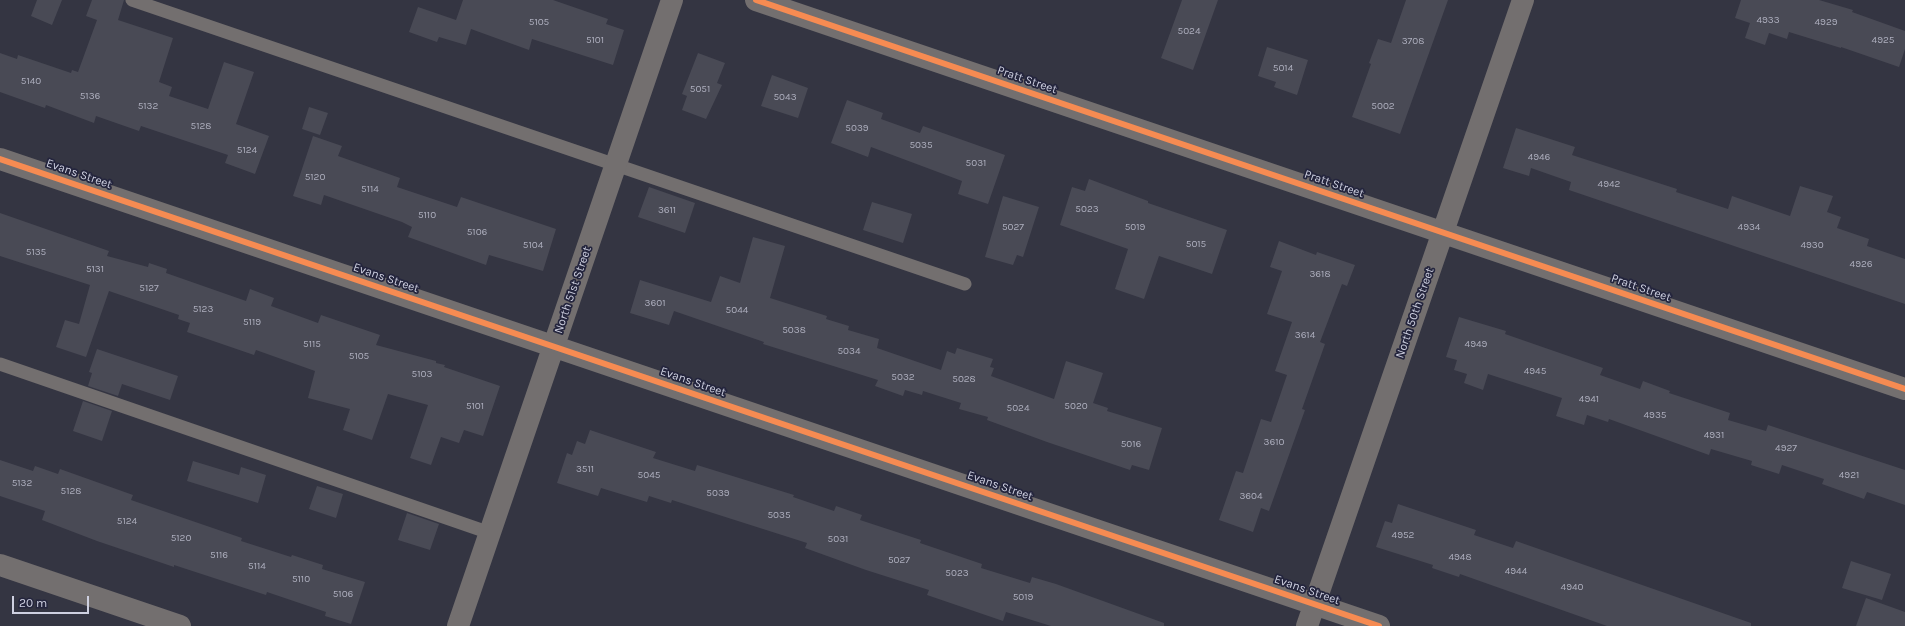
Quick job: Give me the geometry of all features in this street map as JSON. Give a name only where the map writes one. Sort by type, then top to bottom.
[{"type":"street","name":"North 51st Street","points":[[458,626],[672,0]]},
{"type":"street","name":"Pratt Street","points":[[756,0],[1905,389]]},
{"type":"street","name":"North 50th Street","points":[[1308,626],[1442,232],[1523,0]]},
{"type":"street","name":"Evans Street","points":[[0,159],[1379,626]]},
{"type":"street","points":[[0,565],[180,626]]},
{"type":"lane","points":[[132,0],[965,284]]},
{"type":"lane","points":[[0,364],[490,533]]},
{"type":"building","points":[[37,0],[62,0],[52,25],[31,16]]},
{"type":"building","points":[[92,0],[124,0],[118,20],[173,38],[159,82],[172,87],[169,96],[208,109],[224,62],[254,72],[236,124],[269,136],[255,174],[225,163],[228,155],[141,126],[139,131],[96,116],[94,123],[46,105],[45,108],[0,92],[0,53],[17,59],[18,55],[71,73],[72,70],[78,72],[97,20],[86,16]]},
{"type":"building","points":[[463,0],[553,0],[608,19],[606,24],[624,30],[613,65],[532,39],[529,50],[471,29],[466,45],[439,37],[437,42],[409,32],[418,7],[456,20]]},
{"type":"building","points":[[1182,0],[1218,0],[1193,70],[1161,58]]},
{"type":"building","points":[[1406,0],[1448,0],[1400,134],[1352,117],[1371,64],[1369,63],[1378,39],[1391,43]]},
{"type":"building","points":[[1741,0],[1819,0],[1853,10],[1852,12],[1905,31],[1905,49],[1899,67],[1841,47],[1789,32],[1787,39],[1769,33],[1765,45],[1745,38],[1750,23],[1735,18]]},
{"type":"building","points":[[1267,47],[1308,60],[1297,95],[1274,87],[1276,82],[1258,76]]},
{"type":"building","points":[[698,53],[725,63],[717,83],[722,85],[706,119],[682,110],[687,96],[682,94]]},
{"type":"building","points":[[772,75],[808,88],[798,118],[761,106]]},
{"type":"building","points":[[847,100],[883,113],[881,119],[920,133],[923,126],[1005,155],[988,204],[958,194],[962,181],[871,147],[868,157],[831,143]]},
{"type":"building","points":[[309,107],[328,113],[320,135],[302,129]]},
{"type":"building","points":[[1516,128],[1575,147],[1572,155],[1677,189],[1676,192],[1728,209],[1732,196],[1790,216],[1800,186],[1833,196],[1827,212],[1841,217],[1837,228],[1869,239],[1867,246],[1905,259],[1905,304],[1569,190],[1571,182],[1531,168],[1529,176],[1503,168]]},
{"type":"building","points":[[313,136],[342,146],[338,156],[400,178],[397,187],[457,207],[461,197],[556,229],[543,271],[489,255],[486,265],[408,237],[412,227],[402,222],[324,195],[321,205],[293,196]]},
{"type":"building","points":[[1089,179],[1148,201],[1148,203],[1227,230],[1212,274],[1159,256],[1144,299],[1115,289],[1128,249],[1060,225],[1072,187],[1085,191]]},
{"type":"building","points":[[649,187],[695,203],[685,233],[638,217]]},
{"type":"building","points":[[1003,196],[1039,207],[1023,257],[1017,255],[1013,265],[985,257]]},
{"type":"building","points":[[872,202],[912,214],[903,243],[863,230]]},
{"type":"building","points":[[0,213],[109,251],[107,256],[148,267],[149,263],[167,269],[166,273],[246,301],[250,289],[274,298],[271,306],[318,323],[321,315],[380,335],[376,345],[436,361],[436,363],[445,365],[444,367],[500,386],[483,436],[464,430],[459,443],[441,437],[431,465],[410,458],[428,405],[388,394],[372,440],[343,430],[350,409],[308,398],[315,371],[256,350],[254,355],[187,332],[190,323],[178,319],[179,315],[109,291],[86,357],[56,347],[65,320],[79,324],[90,285],[0,256]]},
{"type":"building","points":[[753,237],[785,246],[770,298],[827,316],[826,319],[849,326],[848,330],[879,339],[877,348],[941,370],[947,351],[955,354],[957,348],[993,359],[990,367],[994,368],[991,376],[1054,399],[1066,361],[1103,373],[1093,403],[1108,408],[1107,411],[1162,428],[1149,470],[1132,465],[1130,470],[1047,442],[987,420],[988,417],[959,409],[961,403],[923,391],[922,395],[905,390],[903,396],[875,386],[878,380],[763,344],[764,342],[674,311],[669,325],[630,313],[640,280],[711,302],[720,276],[740,283]]},
{"type":"building","points":[[1279,241],[1316,255],[1317,252],[1355,265],[1347,286],[1342,284],[1320,342],[1325,344],[1302,409],[1305,410],[1269,511],[1261,508],[1253,532],[1219,520],[1236,471],[1243,473],[1261,419],[1271,422],[1287,375],[1275,371],[1292,322],[1267,314],[1282,271],[1270,267]]},
{"type":"building","points":[[1459,317],[1506,331],[1505,334],[1603,368],[1600,375],[1640,389],[1643,381],[1670,391],[1669,393],[1730,413],[1728,420],[1766,431],[1768,425],[1905,470],[1905,505],[1867,492],[1864,499],[1822,484],[1824,479],[1782,465],[1779,474],[1751,465],[1752,461],[1711,449],[1709,455],[1609,419],[1608,422],[1587,415],[1584,425],[1556,416],[1562,398],[1488,374],[1483,390],[1464,383],[1467,374],[1454,370],[1457,360],[1446,357]]},
{"type":"building","points":[[97,349],[178,376],[170,400],[122,384],[118,396],[88,386],[92,373],[89,372]]},
{"type":"building","points":[[83,401],[112,411],[102,441],[73,431]]},
{"type":"building","points":[[590,430],[656,452],[653,458],[695,471],[697,465],[794,495],[793,497],[834,511],[836,506],[862,515],[860,520],[921,540],[920,543],[982,564],[981,568],[1030,583],[1032,577],[1056,584],[1164,623],[1164,626],[1051,626],[1006,612],[1003,621],[927,595],[929,590],[866,570],[805,548],[807,543],[672,500],[671,503],[649,496],[647,502],[601,488],[598,496],[557,483],[567,453],[572,455],[577,441],[585,444]]},
{"type":"building","points":[[0,460],[33,471],[35,466],[58,474],[60,469],[133,495],[131,500],[242,538],[241,541],[291,557],[292,555],[323,565],[322,569],[365,582],[351,624],[325,616],[326,612],[267,592],[266,595],[174,565],[174,567],[97,541],[42,520],[45,511],[0,496]]},
{"type":"building","points":[[193,461],[239,475],[241,467],[266,475],[258,503],[187,481]]},
{"type":"building","points":[[317,486],[343,494],[336,518],[309,509]]},
{"type":"building","points":[[1398,504],[1476,530],[1474,535],[1513,548],[1516,541],[1751,623],[1751,626],[1607,626],[1460,574],[1459,577],[1432,568],[1433,565],[1376,547],[1385,521],[1392,523]]},
{"type":"building","points":[[407,513],[439,524],[430,550],[398,540]]},
{"type":"building","points":[[1851,561],[1891,574],[1882,600],[1842,588]]},
{"type":"building","points":[[1866,598],[1905,612],[1905,626],[1856,626]]},
{"type":"cycle path","points":[[756,0],[1905,389]]},
{"type":"cycle path","points":[[0,159],[1379,626]]}]
